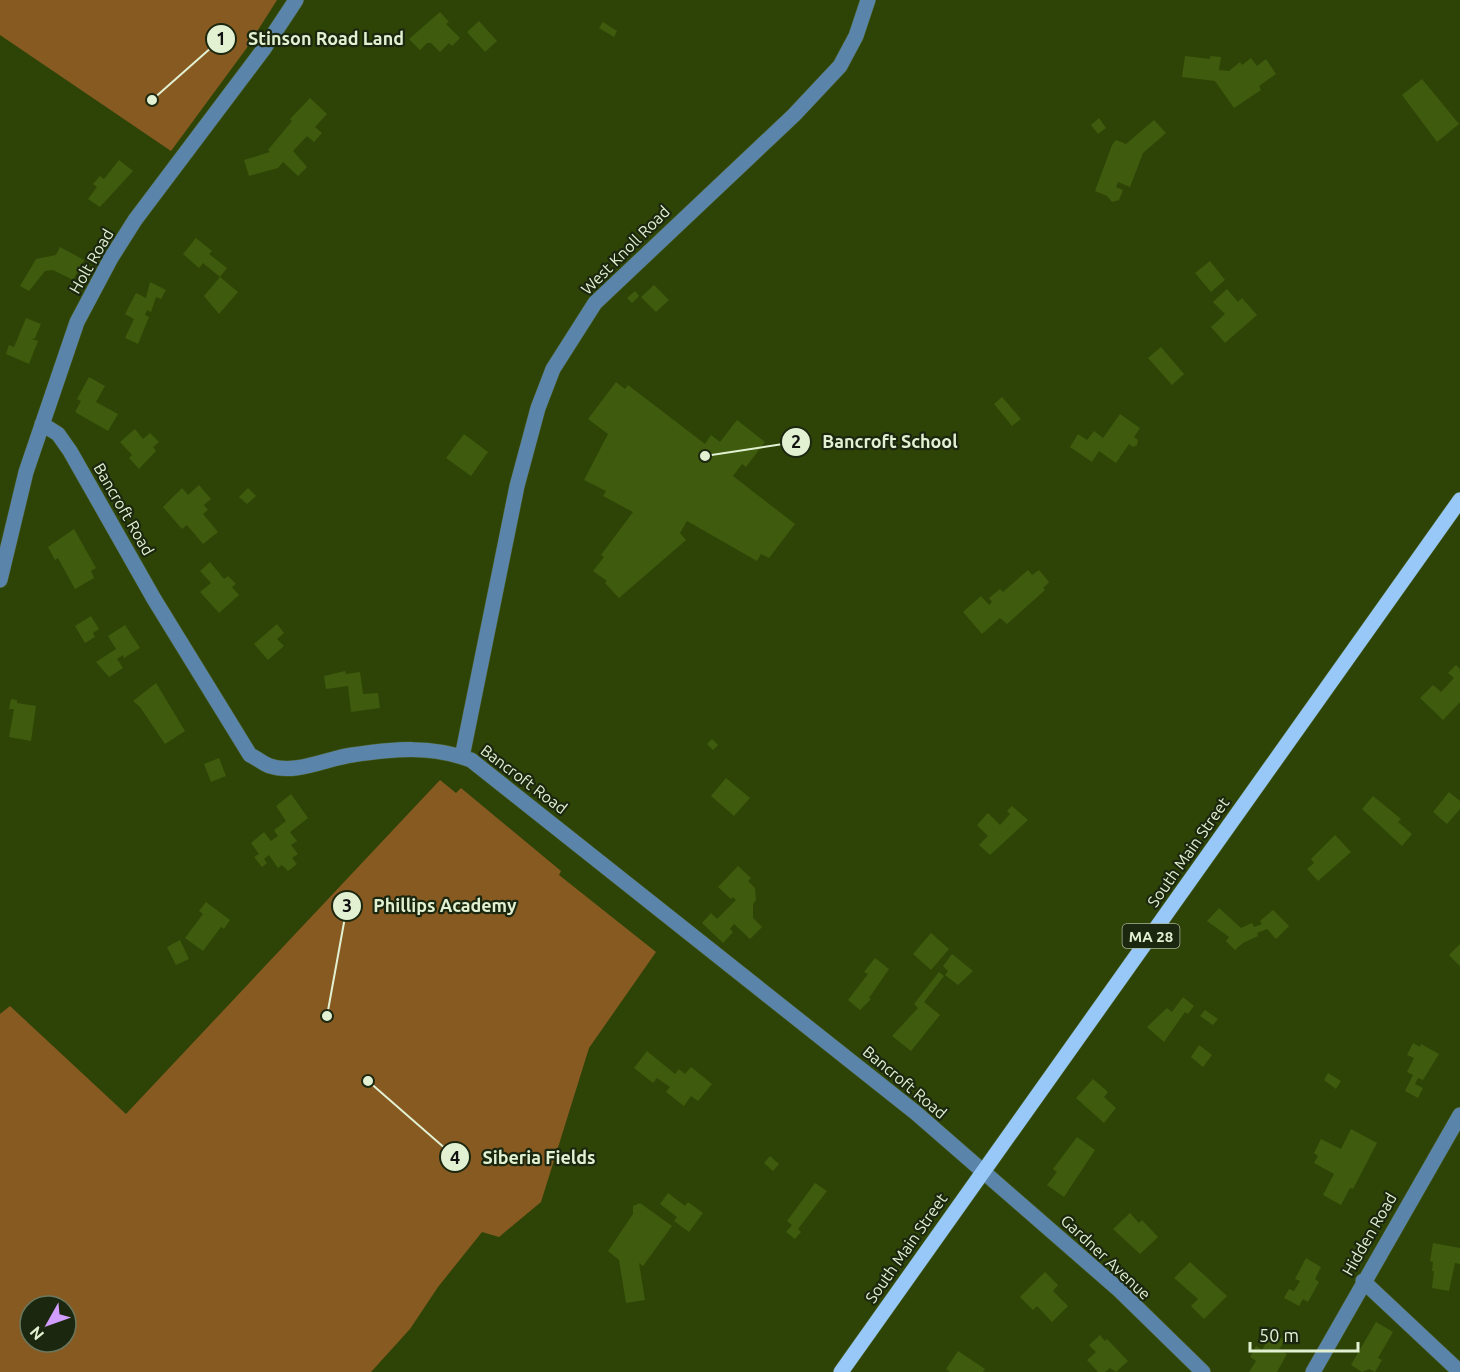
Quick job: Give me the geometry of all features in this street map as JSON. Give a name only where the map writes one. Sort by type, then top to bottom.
[{"type":"main road","name":"South Main Street","points":[[841,1372],[982,1170],[1460,500]]},
{"type":"street","name":"Holt Road","points":[[0,580],[26,472],[77,322],[111,258],[177,163],[263,50],[296,0]]},
{"type":"street","name":"West Knoll Road","points":[[462,757],[517,486],[538,408],[553,369],[595,303],[794,116],[840,66],[856,36],[868,0]]},
{"type":"street","name":"Bancroft Road","points":[[42,424],[58,434],[70,451],[154,599],[250,755],[271,766],[288,768],[350,755],[430,748],[471,760],[836,1048],[982,1170]]},
{"type":"street","name":"Hidden Road","points":[[1313,1372],[1460,1115]]},
{"type":"street","name":"Gardner Avenue","points":[[982,1170],[1118,1289],[1203,1372]]},
{"type":"street","points":[[1363,1281],[1460,1372]]},
{"type":"shaded area","points":[[0,0],[277,0],[246,49],[171,151],[0,35]]},
{"type":"shaded area","points":[[440,780],[456,793],[461,788],[561,871],[559,875],[656,952],[589,1048],[541,1202],[499,1237],[482,1232],[438,1287],[410,1329],[371,1372],[0,1372],[0,1014],[10,1006],[126,1114]]},
{"type":"building","points":[[440,12],[449,22],[446,24],[460,38],[452,46],[449,43],[440,52],[431,43],[427,43],[420,50],[409,39]]},
{"type":"building","points":[[479,21],[497,41],[485,52],[467,32]]},
{"type":"building","points":[[603,22],[617,31],[614,37],[599,28]]},
{"type":"building","points":[[1185,56],[1210,59],[1210,56],[1221,57],[1219,70],[1229,71],[1240,62],[1242,65],[1251,58],[1257,66],[1266,59],[1276,74],[1259,86],[1261,90],[1234,108],[1215,81],[1182,77]]},
{"type":"building","points":[[1422,79],[1459,124],[1437,142],[1402,95]]},
{"type":"building","points":[[310,98],[327,114],[315,127],[322,133],[314,142],[307,136],[293,151],[307,167],[298,176],[283,162],[278,168],[249,176],[244,160],[270,152],[268,150],[292,121],[290,119]]},
{"type":"building","points":[[1099,118],[1106,128],[1098,134],[1091,125]]},
{"type":"building","points":[[1154,120],[1166,133],[1143,153],[1130,187],[1118,182],[1116,187],[1123,190],[1119,200],[1112,202],[1107,196],[1095,191],[1116,140],[1126,144]]},
{"type":"building","points":[[119,160],[133,171],[100,207],[88,199],[97,187],[93,184],[100,176],[104,179]]},
{"type":"building","points":[[196,238],[212,251],[209,254],[227,268],[220,277],[203,263],[199,268],[183,254]]},
{"type":"building","points":[[60,247],[84,260],[73,280],[53,270],[45,271],[29,291],[20,286],[36,259],[56,255]]},
{"type":"building","points":[[1210,261],[1225,280],[1211,292],[1195,273]]},
{"type":"building","points":[[220,277],[238,292],[219,314],[204,296]]},
{"type":"building","points":[[150,282],[166,290],[161,299],[156,297],[151,312],[147,310],[145,315],[149,317],[138,344],[125,338],[134,319],[125,314],[136,293],[146,298]]},
{"type":"building","points":[[654,285],[669,300],[656,312],[641,297]]},
{"type":"building","points":[[1227,289],[1238,302],[1242,298],[1257,315],[1225,343],[1211,327],[1225,314],[1213,302]]},
{"type":"building","points":[[635,291],[639,296],[632,303],[627,298]]},
{"type":"building","points":[[26,318],[41,324],[35,338],[32,339],[38,341],[29,364],[6,354],[9,345],[14,347]]},
{"type":"building","points":[[1161,347],[1184,374],[1172,385],[1148,358]]},
{"type":"building","points":[[89,377],[105,386],[96,402],[118,414],[108,431],[75,412],[81,401],[77,399]]},
{"type":"building","points":[[616,382],[625,389],[628,385],[705,444],[711,435],[720,442],[737,420],[765,442],[746,467],[742,464],[733,476],[795,524],[769,558],[761,554],[757,561],[687,521],[680,533],[686,540],[619,598],[605,583],[607,581],[593,571],[604,557],[601,555],[633,512],[603,496],[606,491],[584,480],[608,434],[588,419]]},
{"type":"building","points":[[1002,397],[1021,419],[1012,426],[994,404]]},
{"type":"building","points":[[1120,414],[1140,428],[1134,437],[1138,440],[1137,445],[1133,447],[1129,444],[1116,463],[1099,451],[1092,462],[1070,447],[1078,434],[1087,440],[1094,431],[1103,438]]},
{"type":"building","points":[[135,429],[143,439],[150,433],[159,442],[153,447],[156,451],[139,469],[129,458],[132,455],[120,442]]},
{"type":"building","points":[[464,434],[488,452],[471,476],[446,458]]},
{"type":"building","points":[[199,485],[211,499],[204,505],[208,510],[203,514],[218,532],[203,544],[187,525],[182,529],[163,507],[182,488],[188,495]]},
{"type":"building","points":[[248,488],[256,496],[247,504],[239,497]]},
{"type":"building","points":[[74,529],[96,568],[91,571],[94,578],[75,589],[58,558],[55,560],[48,547]]},
{"type":"building","points":[[210,562],[224,579],[228,576],[236,584],[232,587],[239,595],[219,613],[200,592],[211,583],[200,571]]},
{"type":"building","points":[[1028,570],[1032,575],[1039,570],[1049,582],[1043,588],[1045,590],[1007,624],[1000,618],[982,634],[963,612],[981,596],[989,605],[992,602],[989,598],[1000,589],[1003,592]]},
{"type":"building","points":[[91,616],[99,629],[93,633],[95,637],[85,643],[75,626]]},
{"type":"building","points":[[277,624],[284,633],[277,639],[284,646],[268,660],[254,644]]},
{"type":"building","points":[[125,625],[140,648],[124,658],[123,655],[117,659],[123,668],[109,677],[96,662],[116,649],[108,636]]},
{"type":"building","points":[[1456,665],[1460,669],[1460,702],[1443,720],[1420,698],[1433,685],[1441,692],[1454,678],[1448,673]]},
{"type":"building","points":[[345,671],[346,674],[360,672],[363,694],[378,693],[380,708],[351,712],[348,686],[326,689],[324,676]]},
{"type":"building","points":[[156,683],[185,731],[165,744],[140,707],[133,701]]},
{"type":"building","points":[[11,699],[17,700],[17,703],[36,706],[31,741],[9,737],[14,709],[9,709]]},
{"type":"building","points":[[712,739],[718,745],[713,750],[707,744]]},
{"type":"building","points":[[219,758],[226,776],[211,782],[204,764]]},
{"type":"building","points":[[726,778],[750,798],[734,816],[711,796]]},
{"type":"building","points":[[1449,792],[1460,801],[1460,809],[1447,824],[1433,812]]},
{"type":"building","points":[[291,794],[308,818],[290,832],[297,841],[291,845],[298,854],[292,858],[297,864],[288,871],[282,865],[278,868],[269,855],[264,859],[267,863],[262,867],[254,857],[259,854],[251,843],[264,832],[271,841],[278,836],[274,830],[286,821],[276,806]]},
{"type":"building","points":[[1373,796],[1401,819],[1398,822],[1412,834],[1402,846],[1362,809]]},
{"type":"building","points":[[1012,806],[1028,820],[990,855],[979,845],[988,836],[977,825],[988,813],[1000,825],[1010,814],[1007,811]]},
{"type":"building","points":[[1335,835],[1351,852],[1318,881],[1307,869],[1314,863],[1311,859]]},
{"type":"building","points":[[738,866],[751,878],[748,881],[755,888],[753,918],[762,927],[750,939],[734,924],[730,929],[733,932],[723,943],[702,923],[711,913],[717,919],[736,900],[733,897],[731,899],[718,887]]},
{"type":"building","points":[[206,902],[230,920],[224,929],[221,927],[203,951],[185,938],[203,914],[199,911]]},
{"type":"building","points":[[1219,908],[1241,928],[1252,923],[1254,927],[1262,924],[1260,921],[1273,910],[1289,926],[1276,939],[1267,929],[1257,933],[1258,936],[1243,943],[1235,950],[1226,941],[1229,937],[1207,921]]},
{"type":"building","points":[[931,933],[949,949],[931,970],[913,954]]},
{"type":"building","points":[[180,940],[189,959],[176,965],[167,947]]},
{"type":"building","points":[[1460,944],[1460,966],[1449,955]]},
{"type":"building","points":[[952,954],[973,971],[958,985],[945,975],[948,971],[943,966]]},
{"type":"building","points":[[875,958],[889,969],[869,998],[871,999],[860,1010],[848,1000],[868,974],[864,972]]},
{"type":"building","points":[[939,972],[944,976],[924,1002],[940,1015],[911,1051],[892,1036],[918,1008],[914,1004]]},
{"type":"building","points":[[1183,997],[1194,1006],[1188,1014],[1185,1012],[1164,1042],[1147,1027],[1167,1008],[1172,1012]]},
{"type":"building","points":[[1205,1010],[1218,1019],[1213,1025],[1200,1016]]},
{"type":"building","points":[[1413,1043],[1420,1047],[1421,1044],[1439,1054],[1423,1080],[1418,1078],[1415,1084],[1423,1088],[1418,1098],[1405,1091],[1413,1075],[1407,1072],[1414,1058],[1407,1055]]},
{"type":"building","points":[[1199,1045],[1212,1055],[1203,1067],[1191,1057]]},
{"type":"building","points":[[647,1051],[675,1074],[679,1069],[685,1074],[691,1067],[712,1084],[698,1101],[691,1096],[684,1106],[666,1092],[670,1087],[657,1078],[653,1083],[634,1068]]},
{"type":"building","points":[[1328,1073],[1341,1081],[1336,1089],[1324,1080]]},
{"type":"building","points":[[1093,1079],[1108,1092],[1104,1097],[1116,1108],[1104,1123],[1076,1098]]},
{"type":"building","points":[[1351,1129],[1377,1143],[1353,1189],[1350,1188],[1341,1205],[1323,1195],[1334,1174],[1314,1163],[1318,1156],[1314,1153],[1321,1139],[1341,1149]]},
{"type":"building","points":[[1077,1137],[1095,1150],[1064,1197],[1047,1185],[1057,1172],[1053,1169]]},
{"type":"building","points":[[770,1156],[779,1164],[773,1171],[764,1163]]},
{"type":"building","points":[[815,1183],[827,1191],[798,1229],[801,1232],[795,1239],[786,1232],[792,1225],[787,1221]]},
{"type":"building","points":[[668,1193],[685,1206],[688,1202],[703,1213],[689,1232],[674,1221],[677,1217],[660,1204]]},
{"type":"building","points":[[640,1203],[672,1226],[643,1266],[639,1263],[645,1300],[626,1303],[619,1260],[608,1251],[633,1214],[633,1206]]},
{"type":"building","points":[[1130,1213],[1139,1223],[1142,1220],[1158,1237],[1140,1254],[1113,1229]]},
{"type":"building","points":[[1433,1243],[1460,1248],[1460,1264],[1455,1263],[1449,1291],[1432,1288],[1434,1271],[1432,1271],[1433,1262],[1430,1261]]},
{"type":"building","points":[[1306,1258],[1321,1267],[1315,1279],[1319,1282],[1308,1302],[1303,1299],[1299,1306],[1284,1298],[1289,1289],[1294,1291],[1300,1281],[1295,1279]]},
{"type":"building","points":[[1190,1262],[1227,1296],[1204,1319],[1191,1306],[1198,1299],[1174,1278]]},
{"type":"building","points":[[1045,1272],[1058,1285],[1053,1291],[1068,1306],[1052,1322],[1037,1306],[1033,1310],[1020,1297]]},
{"type":"building","points":[[1376,1322],[1393,1332],[1378,1358],[1382,1360],[1375,1372],[1369,1369],[1362,1372],[1351,1365]]},
{"type":"building","points":[[1272,1333],[1285,1340],[1279,1350],[1287,1354],[1277,1372],[1249,1372],[1256,1361],[1250,1357],[1256,1346],[1262,1350]]},
{"type":"building","points":[[1100,1335],[1105,1341],[1107,1339],[1128,1361],[1116,1372],[1110,1368],[1105,1372],[1098,1372],[1087,1360],[1096,1352],[1089,1345]]},
{"type":"building","points":[[958,1351],[985,1369],[983,1372],[950,1372],[946,1369]]},
{"type":"place","name":"Stinson Road Land","points":[[152,100]]},
{"type":"place","name":"Bancroft School","points":[[705,456]]},
{"type":"place","name":"Phillips Academy","points":[[327,1016]]},
{"type":"place","name":"Siberia Fields","points":[[368,1081]]}]
